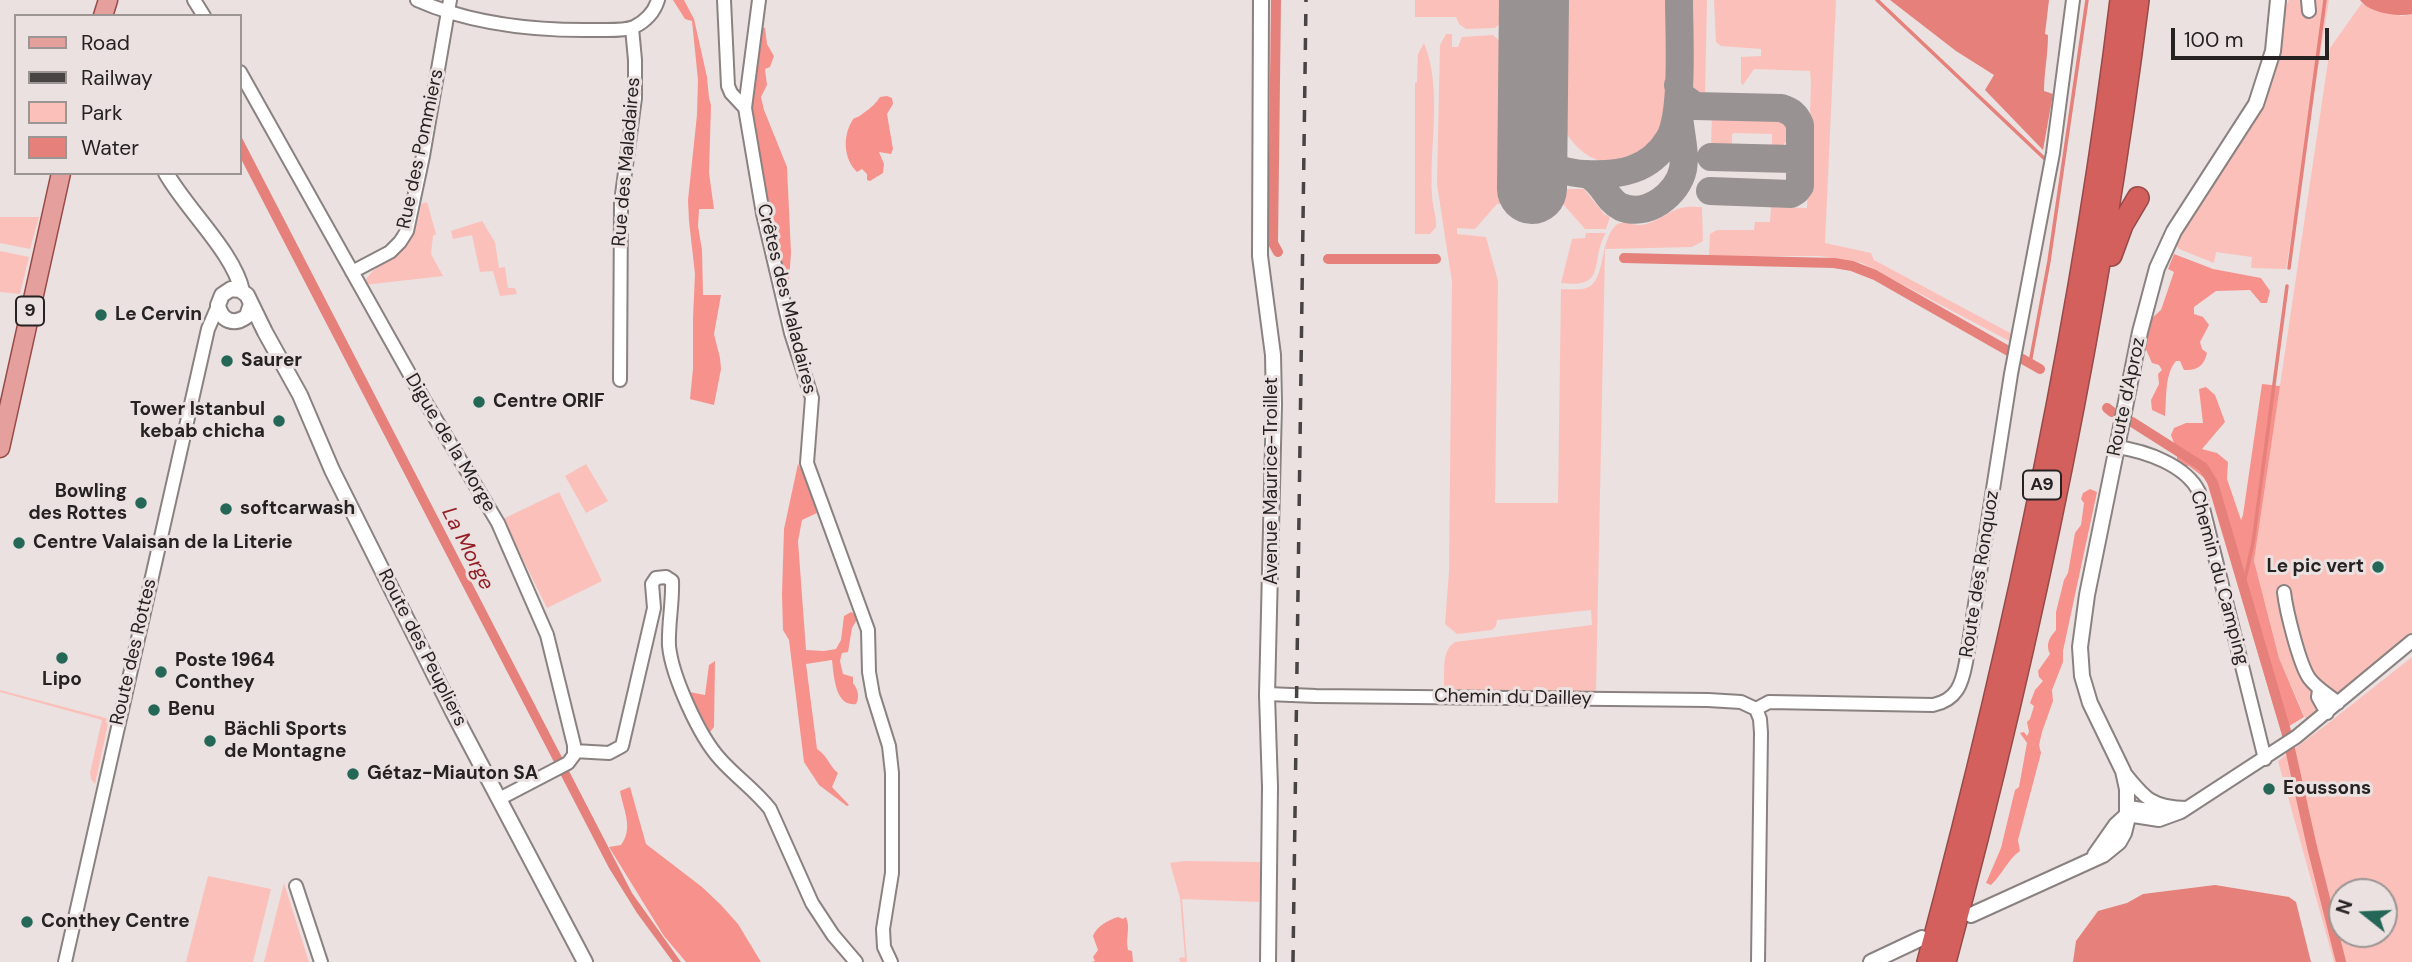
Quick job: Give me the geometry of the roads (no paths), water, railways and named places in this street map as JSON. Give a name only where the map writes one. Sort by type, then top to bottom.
[{"type":"highway","name":"A9","points":[[1928,962],[1996,696],[2048,460],[2087,241],[2121,0]]},
{"type":"highway","name":"A9","points":[[1945,962],[2032,612],[2088,335],[2138,0]]},
{"type":"highway","points":[[2088,335],[2118,235],[2138,198]]},
{"type":"main road","name":"9","points":[[0,448],[61,175]]},
{"type":"street","points":[[417,0],[449,6],[514,26],[559,31],[632,28],[652,15],[658,0]]},
{"type":"street","points":[[724,0],[729,86],[731,93],[745,108]]},
{"type":"street","name":"Crêtes des Maladaires","points":[[759,0],[745,108],[763,214],[791,333],[812,398],[807,463],[868,630],[869,672],[873,695],[889,746],[892,773],[892,873],[883,929],[884,947],[891,962]]},
{"type":"street","name":"Avenue Maurice-Troillet","points":[[1261,0],[1260,256],[1273,355],[1274,404],[1268,694],[1268,962]]},
{"type":"street","name":"Route des Ronquoz","points":[[1756,709],[1769,702],[1933,705],[1946,701],[1957,691],[1966,662],[2012,369],[2049,177],[2073,0]]},
{"type":"street","name":"Route d'Aproz","points":[[2128,811],[2123,771],[2093,713],[2082,676],[2080,659],[2086,606],[2140,332],[2157,268],[2174,231],[2256,104],[2273,51],[2278,0]]},
{"type":"street","name":"Rue des Pommiers","points":[[352,272],[390,251],[407,231],[449,6]]},
{"type":"street","name":"Rue des Maladaires","points":[[620,380],[621,202],[635,98],[632,28]]},
{"type":"street","name":"Digue de la Morge","points":[[242,76],[423,398],[488,505],[515,559],[547,635],[571,757]]},
{"type":"street","points":[[167,175],[236,272],[242,291]]},
{"type":"street","points":[[225,292],[230,273],[228,262]]},
{"type":"street","points":[[205,342],[216,329],[235,321],[249,313],[251,304],[247,295],[234,289],[220,297],[218,306],[222,316],[235,321],[265,332]]},
{"type":"street","name":"Route des Peupliers","points":[[251,304],[300,395],[332,470],[584,962]]},
{"type":"street","name":"Route des Rottes","points":[[65,962],[205,342],[218,306]]},
{"type":"street","name":"Chemin du Camping","points":[[2116,447],[2151,456],[2194,481],[2269,756]]},
{"type":"street","points":[[499,799],[554,770],[571,757],[609,753],[622,746],[654,608],[652,584],[656,578],[666,576],[672,580],[669,645],[674,667],[697,725],[719,759],[761,797],[770,809],[812,903],[856,962]]},
{"type":"street","points":[[2284,592],[2286,611],[2307,676],[2319,690],[2325,691],[2338,703]]},
{"type":"street","points":[[1971,915],[2089,861],[2128,811],[2159,820],[2175,816],[2188,808],[2296,737],[2412,641]]},
{"type":"street","points":[[2319,690],[2318,698],[2327,713]]},
{"type":"street","name":"Chemin du Dailley","points":[[1268,694],[1708,700],[1738,702],[1756,709]]},
{"type":"street","points":[[1756,709],[1761,733],[1758,962]]},
{"type":"street","points":[[2123,771],[2153,803],[2188,808]]},
{"type":"street","points":[[296,886],[321,962]]},
{"type":"street","points":[[1871,962],[1922,938]]},
{"type":"water","points":[[1890,0],[2049,0],[2045,34],[2048,35],[2044,91],[2053,94],[2043,150],[1985,90],[1994,75],[1956,51]]},
{"type":"water","points":[[2360,0],[2412,0],[2412,14],[2384,13],[2370,8]]},
{"type":"water","name":"La Morge","points":[[242,138],[632,893],[681,962],[673,962],[637,913],[609,868],[242,161]]},
{"type":"water","points":[[2215,885],[2289,897],[2296,902],[2311,962],[2073,962],[2076,941],[2098,911],[2127,903],[2143,894]]},
{"type":"waterway","points":[[1276,0],[1273,243],[1278,252]]},
{"type":"waterway","points":[[1877,0],[2047,161]]},
{"type":"waterway","points":[[2030,363],[2049,261],[2087,0]]},
{"type":"waterway","points":[[2289,268],[2325,0]]},
{"type":"waterway","points":[[1624,258],[1834,263],[1852,266],[1875,275],[2040,369]]},
{"type":"waterway","points":[[1328,259],[1436,259]]},
{"type":"waterway","points":[[2244,583],[2253,543],[2287,286]]},
{"type":"waterway","points":[[2107,408],[2112,412]]},
{"type":"waterway","points":[[2132,422],[2203,467],[2213,483],[2286,731],[2341,962]]},
{"type":"railway","points":[[1293,962],[1306,0]]},
{"type":"place","name":"Le Cervin","points":[[101,315]]},
{"type":"place","name":"Saurer","points":[[227,361]]},
{"type":"place","name":"Centre ORIF","points":[[479,402]]},
{"type":"place","name":"Tower Istanbul kebab chicha","points":[[279,421]]},
{"type":"place","name":"Bowling des Rottes","points":[[141,503]]},
{"type":"place","name":"softcarwash","points":[[226,509]]},
{"type":"place","name":"Centre Valaisan de la Literie","points":[[19,543]]},
{"type":"place","name":"Le pic vert","points":[[2378,567]]},
{"type":"place","name":"Lipo","points":[[62,658]]},
{"type":"place","name":"Poste 1964 Conthey","points":[[161,672]]},
{"type":"place","name":"Benu","points":[[154,710]]},
{"type":"place","name":"Bächli Sports de Montagne","points":[[210,741]]},
{"type":"place","name":"Gétaz-Miauton SA","points":[[353,774]]},
{"type":"place","name":"Eoussons","points":[[2269,789]]},
{"type":"place","name":"Conthey Centre","points":[[27,922]]}]
